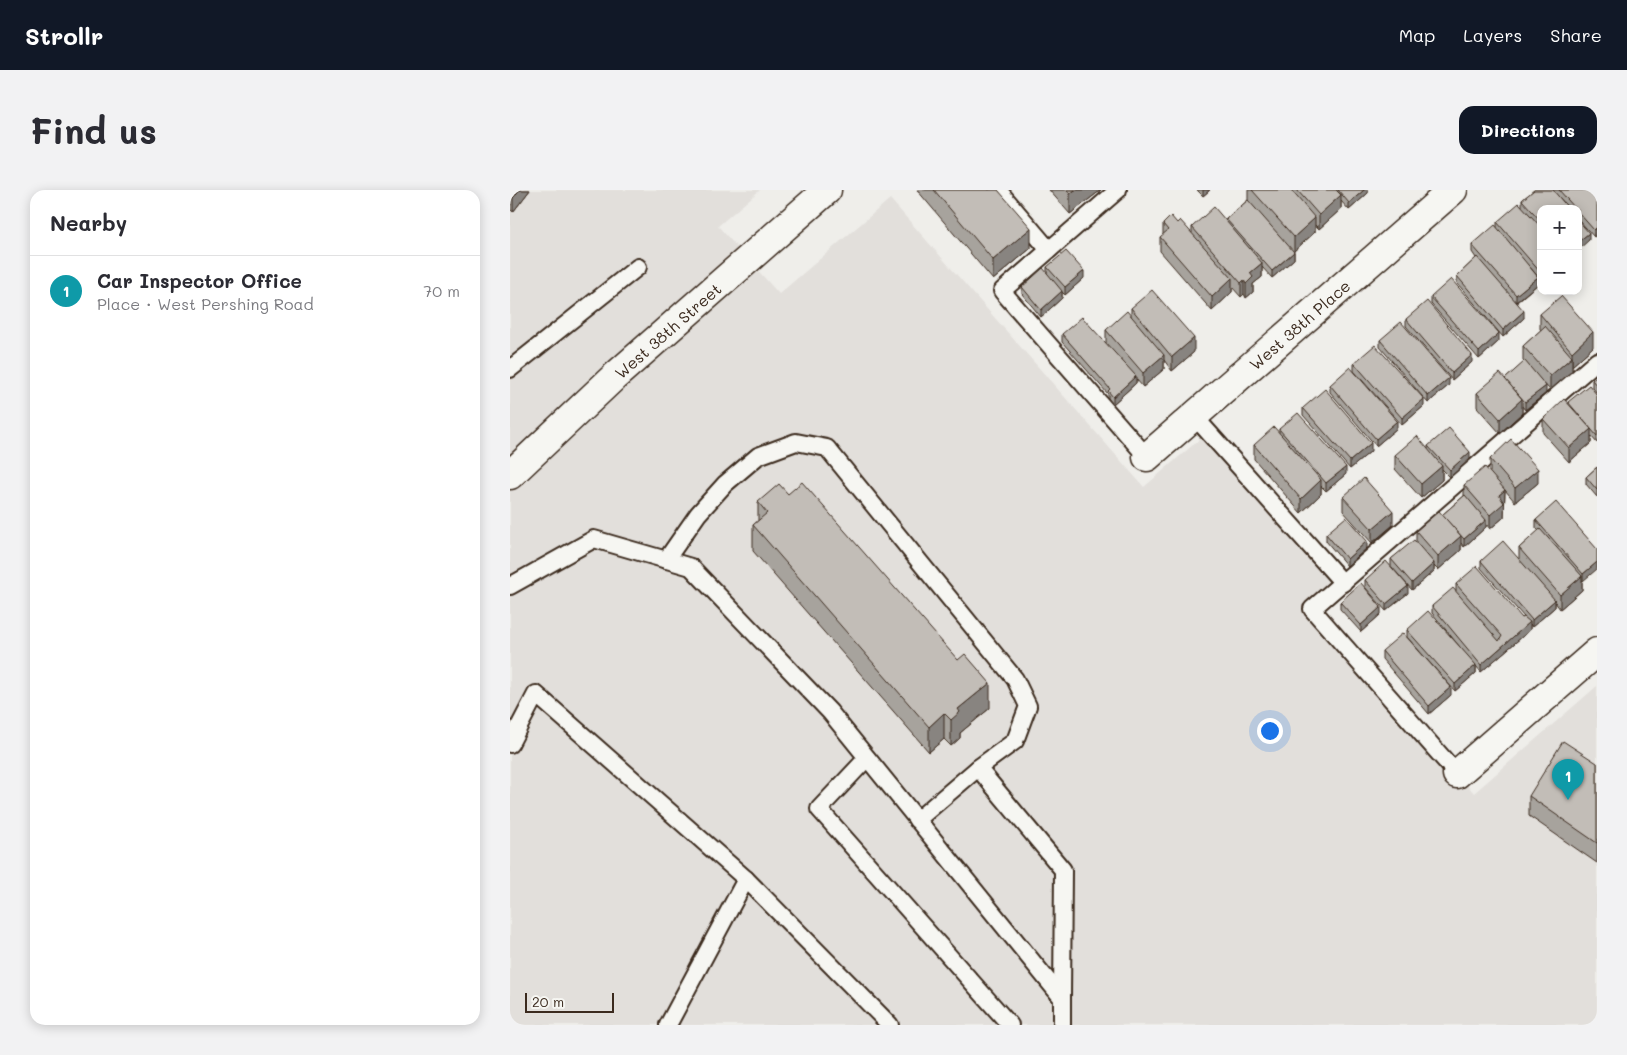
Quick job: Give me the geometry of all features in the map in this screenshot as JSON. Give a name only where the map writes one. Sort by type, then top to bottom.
[{"type":"street","name":"West 38th Street","points":[[510,475],[614,377],[827,190]]},
{"type":"street","name":"West 38th Place","points":[[1147,457],[1453,190]]},
{"type":"street","points":[[1458,774],[1594,662]]},
{"type":"lane","points":[[998,190],[1049,250]]},
{"type":"lane","points":[[1118,190],[1002,291],[1147,457]]},
{"type":"lane","points":[[510,369],[638,268]]},
{"type":"lane","points":[[1458,774],[1312,609],[1597,361]]},
{"type":"lane","points":[[1194,416],[1342,583]]},
{"type":"lane","points":[[666,560],[698,514],[725,484],[758,456],[796,442],[826,448],[1015,679],[1028,706],[1015,741],[978,768],[918,820]]},
{"type":"lane","points":[[510,586],[594,539],[691,567],[830,712],[1062,998]]},
{"type":"lane","points":[[510,744],[536,694],[746,879],[890,1025]]},
{"type":"lane","points":[[868,758],[819,809],[1010,1025]]},
{"type":"lane","points":[[978,768],[1063,870],[1062,1025]]},
{"type":"lane","points":[[668,1025],[746,879]]},
{"type":"shaded area","points":[[510,190],[760,190],[718,226],[779,294],[890,199],[1144,487],[1208,432],[1343,583],[1313,609],[1474,793],[1597,686],[1597,1025],[510,1025]]},
{"type":"building","points":[[510,190],[519,190],[513,198],[510,195]]},
{"type":"building","points":[[934,190],[998,190],[1031,228],[993,260]]},
{"type":"building","points":[[1067,190],[1075,190],[1070,194]]},
{"type":"building","points":[[1252,190],[1291,190],[1315,218],[1294,237]]},
{"type":"building","points":[[1297,190],[1336,190],[1341,195],[1319,215]]},
{"type":"building","points":[[1338,190],[1364,190],[1349,203]]},
{"type":"building","points":[[1534,190],[1553,190],[1566,205],[1537,205],[1537,217],[1522,200]]},
{"type":"building","points":[[1559,190],[1597,190],[1597,227],[1594,230],[1582,216],[1582,205],[1572,205]]},
{"type":"building","points":[[1248,200],[1294,252],[1272,271],[1226,219]]},
{"type":"building","points":[[1519,203],[1537,223],[1537,268],[1497,222]]},
{"type":"building","points":[[1214,207],[1262,263],[1250,273],[1253,277],[1246,284],[1244,280],[1241,283],[1192,227]]},
{"type":"building","points":[[1171,216],[1177,223],[1180,220],[1232,278],[1212,297],[1160,237],[1168,230],[1163,224]]},
{"type":"building","points":[[1495,225],[1537,278],[1516,295],[1472,245]]},
{"type":"building","points":[[1582,225],[1589,233],[1582,239]]},
{"type":"building","points":[[1066,251],[1084,271],[1065,287],[1047,267]]},
{"type":"building","points":[[1477,257],[1524,311],[1503,330],[1457,276]]},
{"type":"building","points":[[1043,268],[1062,291],[1041,310],[1022,287]]},
{"type":"building","points":[[1451,279],[1499,333],[1479,352],[1431,297]]},
{"type":"building","points":[[1152,290],[1194,338],[1172,357],[1131,308]]},
{"type":"building","points":[[1561,296],[1593,332],[1572,352],[1540,314]]},
{"type":"building","points":[[1427,301],[1472,355],[1452,373],[1406,319]]},
{"type":"building","points":[[1127,311],[1164,355],[1143,373],[1106,330]]},
{"type":"building","points":[[1082,317],[1136,376],[1113,397],[1108,391],[1110,389],[1062,334]]},
{"type":"building","points":[[1401,322],[1449,378],[1428,396],[1380,340]]},
{"type":"building","points":[[1545,326],[1572,357],[1550,376],[1523,346]]},
{"type":"building","points":[[1375,345],[1424,399],[1402,418],[1354,363]]},
{"type":"building","points":[[1525,361],[1546,386],[1525,402],[1505,379]]},
{"type":"building","points":[[1350,367],[1397,421],[1376,439],[1330,385]]},
{"type":"building","points":[[1500,373],[1522,399],[1500,419],[1477,393]]},
{"type":"building","points":[[1597,376],[1597,386],[1592,380]]},
{"type":"building","points":[[1589,385],[1597,395],[1597,436],[1568,402]]},
{"type":"building","points":[[1325,389],[1371,443],[1350,461],[1303,408]]},
{"type":"building","points":[[1564,399],[1591,429],[1569,448],[1543,419]]},
{"type":"building","points":[[1298,413],[1346,467],[1326,483],[1279,429]]},
{"type":"building","points":[[1274,427],[1321,480],[1301,499],[1254,445]]},
{"type":"building","points":[[1449,428],[1470,452],[1450,470],[1428,446]]},
{"type":"building","points":[[1417,436],[1442,466],[1421,484],[1395,455]]},
{"type":"building","points":[[1511,439],[1538,469],[1515,488],[1490,459]]},
{"type":"building","points":[[1485,467],[1505,490],[1499,495],[1504,503],[1490,515],[1464,485]]},
{"type":"building","points":[[1597,467],[1597,490],[1586,477]]},
{"type":"building","points":[[1364,478],[1393,511],[1372,529],[1343,497]]},
{"type":"building","points":[[802,482],[958,660],[965,654],[990,683],[958,709],[960,712],[951,720],[944,713],[929,727],[753,525],[767,513],[758,502],[779,484],[788,494]]},
{"type":"building","points":[[1465,495],[1486,520],[1464,539],[1442,515]]},
{"type":"building","points":[[1556,502],[1597,549],[1597,562],[1583,574],[1536,520]]},
{"type":"building","points":[[1439,511],[1461,536],[1438,556],[1416,531]]},
{"type":"building","points":[[1346,517],[1367,541],[1347,559],[1326,534]]},
{"type":"building","points":[[1540,529],[1582,576],[1560,595],[1519,548]]},
{"type":"building","points":[[1414,540],[1434,563],[1412,583],[1391,559]]},
{"type":"building","points":[[1503,541],[1555,600],[1532,620],[1481,561]]},
{"type":"building","points":[[1386,561],[1408,586],[1386,604],[1365,580]]},
{"type":"building","points":[[1477,566],[1522,618],[1524,617],[1530,622],[1481,665],[1432,606],[1453,588],[1499,641],[1502,636],[1456,584]]},
{"type":"building","points":[[1361,583],[1381,607],[1361,625],[1340,602]]},
{"type":"building","points":[[1428,611],[1476,665],[1455,684],[1407,630]]},
{"type":"building","points":[[1403,633],[1451,687],[1429,706],[1382,651]]},
{"type":"building","points":[[1563,741],[1597,763],[1597,843],[1529,796]]},
{"type":"place","name":"Car Inspector Office","points":[[1568,800]]}]
